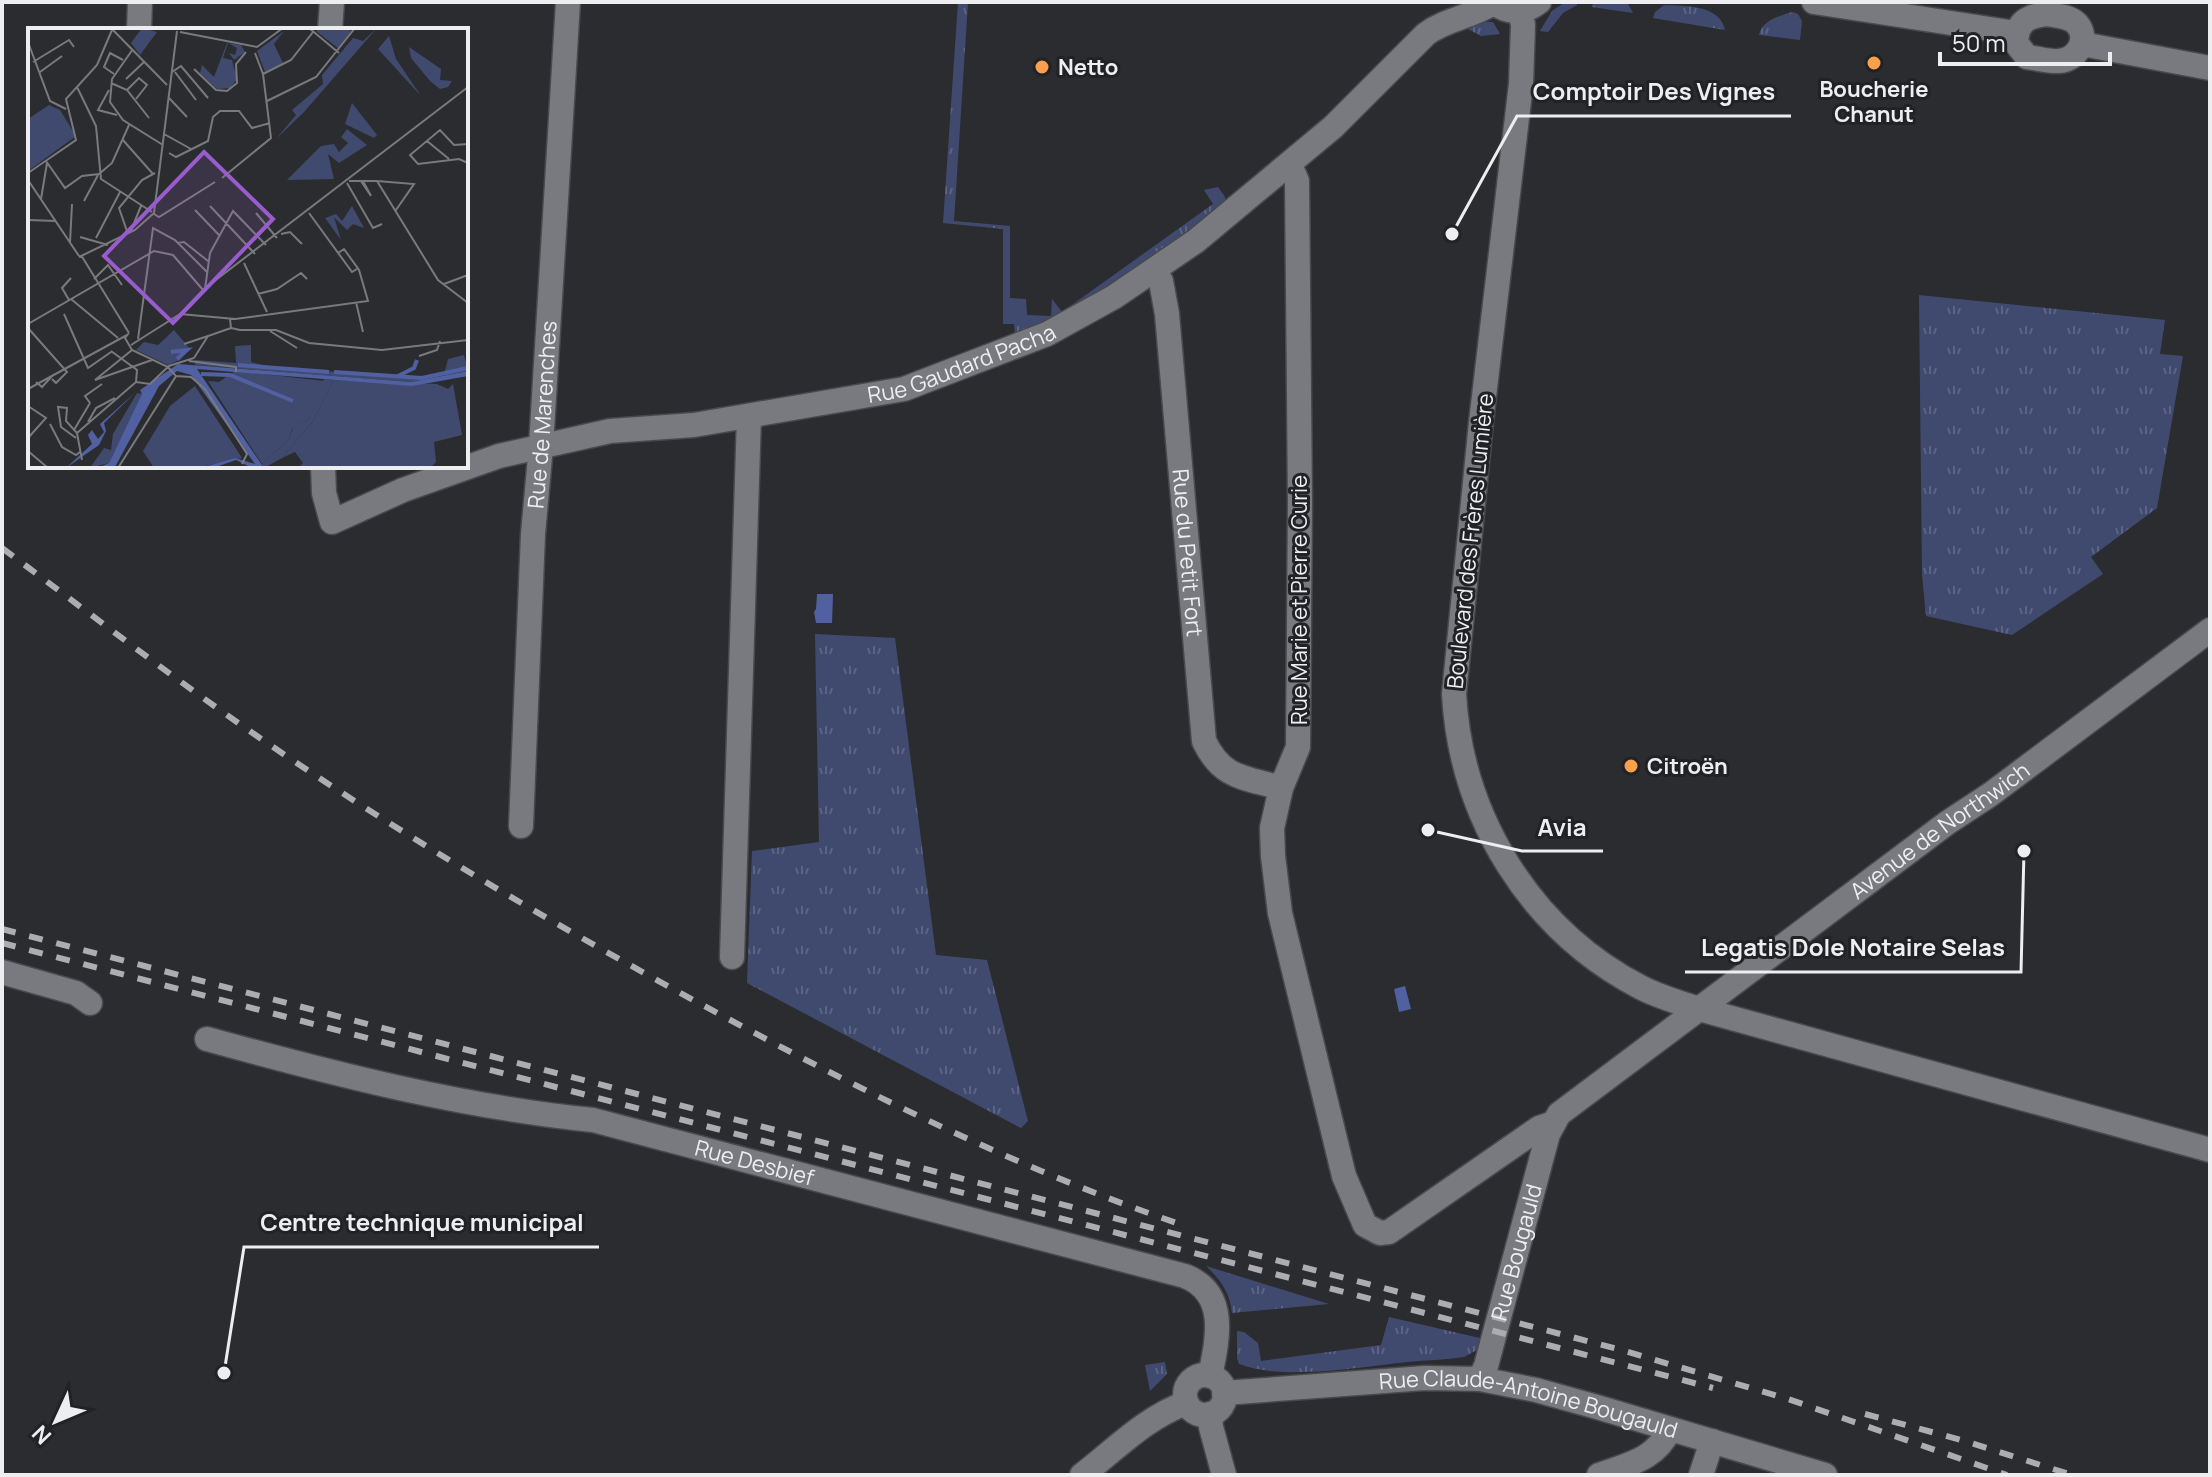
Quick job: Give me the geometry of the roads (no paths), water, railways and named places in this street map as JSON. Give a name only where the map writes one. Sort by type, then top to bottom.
[{"type":"street","points":[[139,28],[140,2]]},
{"type":"street","points":[[330,28],[332,2]]},
{"type":"street","name":"Rue de Marenches","points":[[521,826],[533,534],[568,2]]},
{"type":"street","points":[[1492,2],[1510,11],[1530,7]]},
{"type":"street","name":"Rue Gaudard Pacha","points":[[468,466],[610,431],[694,425],[904,389],[1047,334],[1153,271],[1196,241],[1290,165],[1374,88],[1426,34],[1436,26],[1480,11],[1492,2]]},
{"type":"street","points":[[1814,2],[2016,33]]},
{"type":"street","name":"Boulevard des Frères Lumière","points":[[1530,7],[1523,25],[1521,84],[1455,667],[1458,737],[1471,787],[1497,847],[1521,885],[1547,916],[1572,940],[1639,986],[1699,1009],[2210,1150]]},
{"type":"street","points":[[2046,8],[2077,24],[2082,44],[2077,53],[2068,59],[2058,61],[2027,57],[2016,43],[2016,33],[2023,20],[2046,8]]},
{"type":"street","points":[[2082,44],[2210,68]]},
{"type":"street","name":"Rue Marie et Pierre Curie","points":[[1290,165],[1297,181],[1300,666],[1298,747],[1281,788],[1272,828],[1273,856],[1280,913],[1344,1176],[1365,1225],[1380,1233],[1397,1229]]},
{"type":"street","name":"Rue du Petit Fort","points":[[1153,271],[1161,281],[1167,314],[1204,741],[1212,759],[1222,769],[1281,788]]},
{"type":"street","points":[[732,957],[749,416]]},
{"type":"street","name":"Rue Gaudard Pacha","points":[[323,468],[324,493],[332,522],[461,468]]},
{"type":"street","name":"Avenue de Northwich","points":[[1397,1229],[1539,1128],[1551,1124],[1573,1103],[1934,832],[1991,794],[2210,630]]},
{"type":"street","points":[[2,972],[76,993],[90,1003]]},
{"type":"street","name":"Rue Desbief","points":[[207,1039],[359,1079],[524,1113],[593,1120],[1185,1276],[1204,1285],[1213,1298],[1217,1384]]},
{"type":"street","name":"Rue Bougauld","points":[[1480,1379],[1551,1124]]},
{"type":"street","points":[[1198,1376],[1217,1384],[1221,1406],[1210,1414],[1194,1412],[1186,1403],[1188,1383],[1198,1376]]},
{"type":"street","name":"Rue Claude-Antoine Bougauld","points":[[1217,1384],[1480,1379],[1536,1390],[1825,1475]]},
{"type":"street","points":[[1082,1475],[1130,1435],[1186,1403]]},
{"type":"street","points":[[1210,1414],[1224,1475]]},
{"type":"street","points":[[1599,1475],[1651,1454],[1663,1444],[1670,1429]]},
{"type":"street","points":[[1701,1475],[1712,1441]]},
{"type":"railway","points":[[2,548],[257,736],[411,837],[569,930],[737,1024],[927,1120],[1056,1177],[1188,1227]]},
{"type":"railway","points":[[2,929],[1618,1349],[1788,1399],[2007,1475]]},
{"type":"railway","points":[[2,943],[1713,1388]]},
{"type":"railway","points":[[1865,1414],[2072,1475]]},
{"type":"place","name":"Boucherie Chanut","points":[[1874,63]]},
{"type":"place","name":"Netto","points":[[1042,67]]},
{"type":"place","name":"Comptoir Des Vignes","points":[[1452,234]]},
{"type":"place","name":"Citroën","points":[[1631,766]]},
{"type":"place","name":"Avia","points":[[1428,830]]},
{"type":"place","name":"Legatis Dole Notaire Selas","points":[[2024,851]]},
{"type":"place","name":"Centre technique municipal","points":[[224,1373]]}]
